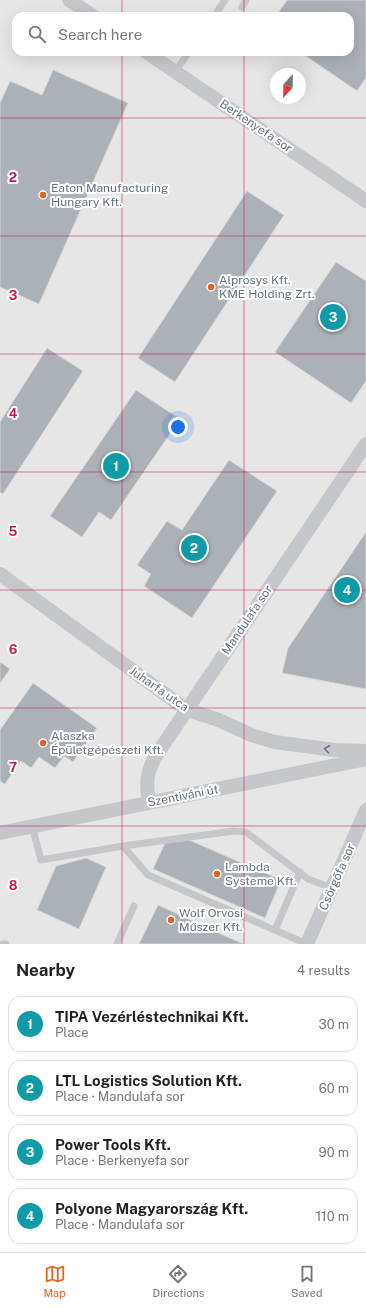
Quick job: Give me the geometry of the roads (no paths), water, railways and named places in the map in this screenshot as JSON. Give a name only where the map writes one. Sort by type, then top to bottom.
[{"type":"street","points":[[69,0],[86,12]]},
{"type":"street","name":"Berkenyefa sor","points":[[152,56],[366,201]]},
{"type":"street","name":"Mandulafa sor","points":[[149,803],[146,785],[150,766],[366,444]]},
{"type":"street","name":"Juharfa utca","points":[[0,574],[187,710],[216,719],[254,736],[275,742],[334,750],[366,751]]},
{"type":"street","name":"Szentiváni út","points":[[0,833],[366,759]]},
{"type":"street","name":"Csörgőfa sor","points":[[307,944],[366,810]]},
{"type":"lane","points":[[217,12],[225,0]]},
{"type":"lane","points":[[175,72],[186,56]]},
{"type":"lane","points":[[32,826],[40,860],[234,830],[246,832],[308,879],[332,888]]},
{"type":"lane","points":[[123,846],[148,875],[307,944]]},
{"type":"lane","points":[[275,930],[300,872]]},
{"type":"lane","points":[[117,944],[134,906]]},
{"type":"place","name":"Eaton Manufacturing Hungary Kft.","points":[[43,195]]},
{"type":"place","name":"Alprosys Kft. KME Holding Zrt.","points":[[211,287]]},
{"type":"place","name":"Power Tools Kft.","points":[[333,317]]},
{"type":"place","name":"TIPA Vezérléstechnikai Kft.","points":[[116,466]]},
{"type":"place","name":"LTL Logistics Solution Kft.","points":[[194,548]]},
{"type":"place","name":"Polyone Magyarország Kft.","points":[[347,590]]},
{"type":"place","name":"Alaszka Épületgépészeti Kft.","points":[[43,743]]},
{"type":"place","name":"Lambda Systeme Kft.","points":[[217,874]]},
{"type":"place","name":"Wolf Orvosi Műszer Kft.","points":[[171,920]]}]
